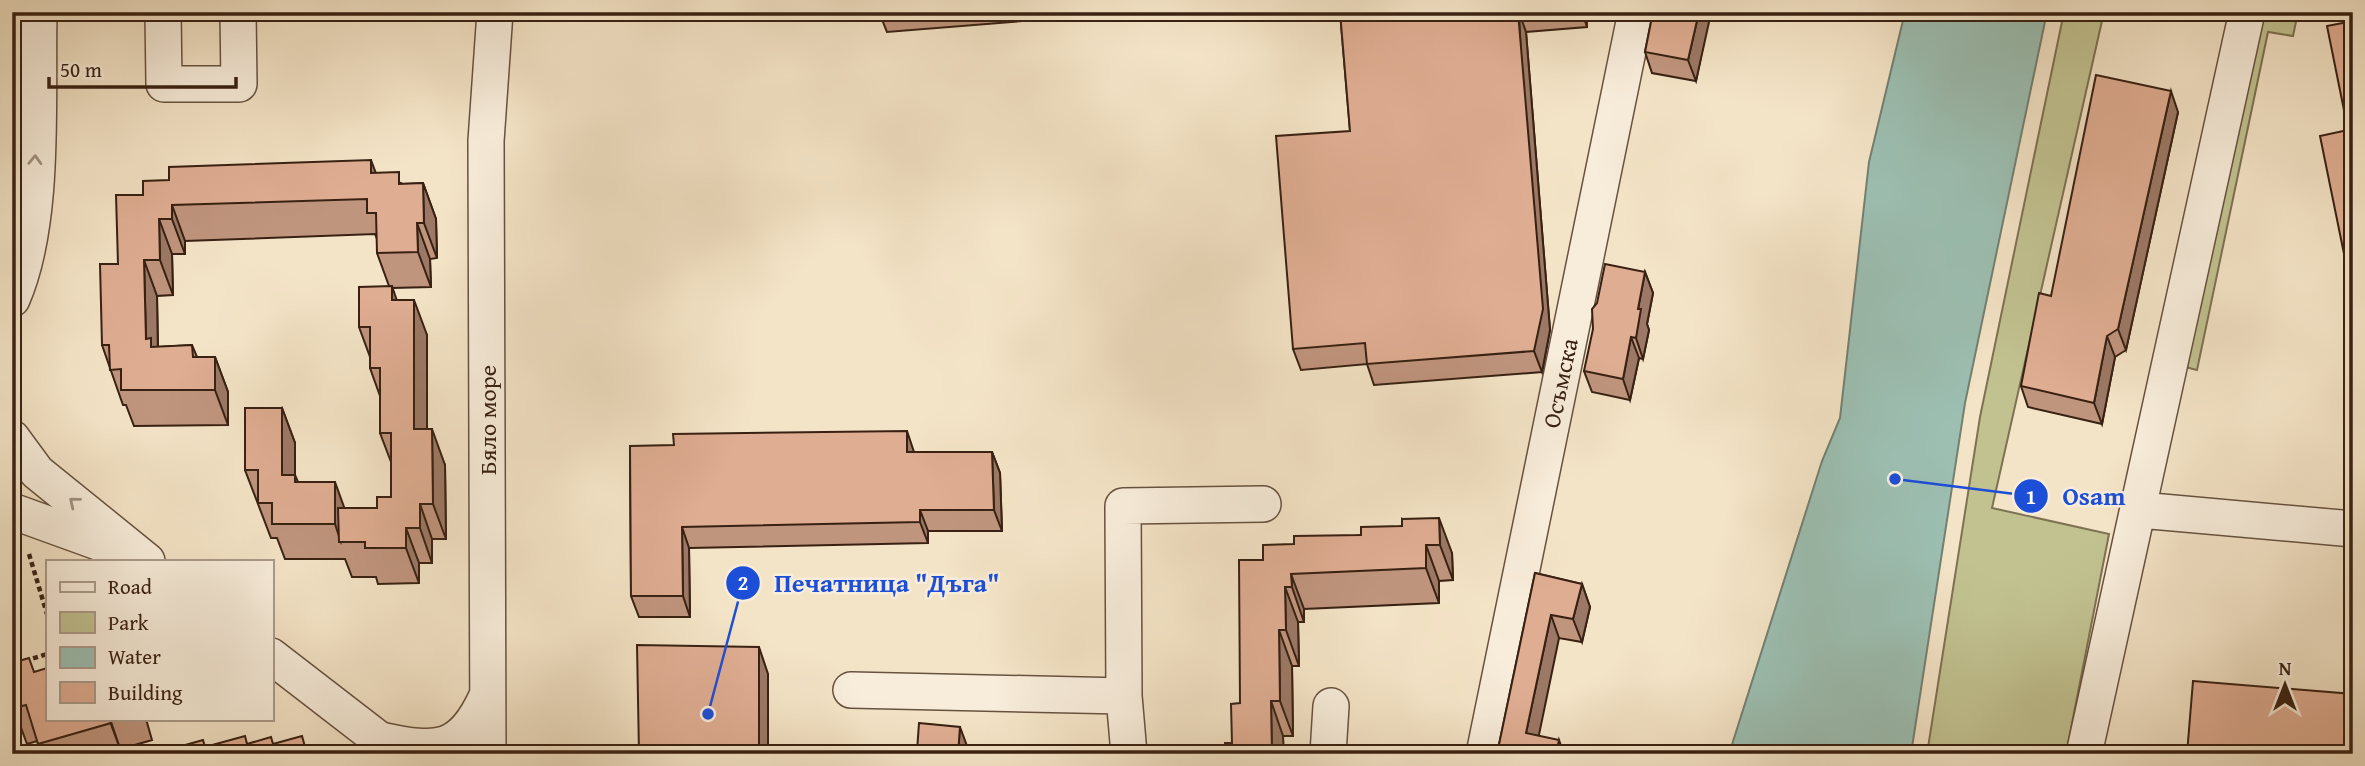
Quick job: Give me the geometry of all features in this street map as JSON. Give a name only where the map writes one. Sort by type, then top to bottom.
[{"type":"street","points":[[12,299],[20,281],[30,232],[35,167],[39,12]]},
{"type":"street","points":[[163,12],[164,84],[239,84],[238,12]]},
{"type":"street","name":"Бяло море","points":[[390,747],[420,748],[454,742],[478,732],[486,141],[495,12]]},
{"type":"street","name":"Осъмска","points":[[1484,754],[1636,12]]},
{"type":"street","points":[[2084,754],[2140,510],[2247,12]]},
{"type":"street","points":[[12,438],[37,472],[145,560]]},
{"type":"street","points":[[1129,754],[1124,696],[1123,506],[1263,504]]},
{"type":"street","points":[[2140,510],[2353,528]]},
{"type":"street","points":[[12,511],[143,560]]},
{"type":"street","points":[[21,546],[31,531],[78,535]]},
{"type":"street","points":[[273,658],[390,747]]},
{"type":"street","points":[[851,690],[1124,696]]},
{"type":"street","points":[[1328,754],[1331,706]]},
{"type":"path","points":[[21,546],[46,610]]},
{"type":"path","points":[[41,592],[46,590]]},
{"type":"path","points":[[12,665],[46,654]]},
{"type":"green space","points":[[12,12],[17,12],[18,35],[12,192]]},
{"type":"green space","points":[[2064,12],[2104,12],[1992,508],[2109,534],[2066,754],[1927,754],[1980,417]]},
{"type":"green space","points":[[2246,12],[2298,12],[2293,36],[2268,32],[2197,370],[2169,363]]},
{"type":"water","points":[[1905,12],[2047,12],[1965,403],[1911,754],[1729,754],[1822,461],[1840,418],[1869,162]]},
{"type":"building","points":[[1340,12],[1518,12],[1543,309],[1534,351],[1367,364],[1365,343],[1293,349],[1276,136],[1350,131]]},
{"type":"building","points":[[1653,12],[1699,12],[1688,60],[1645,52]]},
{"type":"building","points":[[2353,21],[2353,298],[2320,136],[2348,130],[2327,26]]},
{"type":"building","points":[[2096,75],[2171,91],[2118,329],[2107,336],[2094,403],[2021,386],[2039,293],[2051,296]]},
{"type":"building","points":[[371,160],[371,173],[399,172],[399,184],[423,183],[424,223],[417,223],[418,252],[377,253],[376,213],[367,213],[367,199],[172,205],[172,219],[159,219],[160,260],[144,260],[146,339],[151,338],[151,347],[192,345],[193,357],[215,357],[215,390],[121,390],[121,369],[110,370],[109,345],[102,345],[100,264],[118,264],[116,195],[143,195],[143,181],[169,180],[169,167]]},
{"type":"building","points":[[1605,264],[1645,272],[1636,338],[1631,337],[1623,379],[1584,371],[1593,329],[1592,309],[1597,303]]},
{"type":"building","points":[[392,286],[392,300],[414,300],[414,429],[432,429],[433,504],[420,504],[420,528],[406,528],[406,548],[365,548],[365,542],[339,542],[338,508],[377,508],[377,497],[391,497],[391,433],[380,433],[380,368],[370,368],[370,327],[359,327],[359,287]]},
{"type":"building","points":[[245,408],[282,408],[282,475],[295,475],[295,482],[335,482],[335,524],[272,524],[272,503],[258,503],[258,470],[245,470]]},
{"type":"building","points":[[907,431],[907,452],[992,452],[994,510],[920,510],[920,522],[682,527],[683,596],[631,596],[630,446],[674,445],[673,434]]},
{"type":"building","points":[[1439,518],[1440,545],[1426,545],[1426,568],[1291,574],[1292,587],[1285,587],[1286,630],[1279,630],[1280,701],[1271,701],[1272,754],[1225,754],[1225,743],[1232,743],[1231,704],[1240,703],[1239,560],[1263,560],[1263,545],[1294,544],[1294,536],[1361,535],[1361,527],[1402,526],[1402,519]]},
{"type":"building","points":[[1535,573],[1582,584],[1573,619],[1551,615],[1526,733],[1559,740],[1556,754],[1497,754]]},
{"type":"building","points":[[637,645],[759,647],[759,754],[639,754]]},
{"type":"building","points":[[29,658],[34,672],[46,668],[46,720],[110,720],[111,723],[38,744],[26,705],[14,708],[12,703],[12,663]]},
{"type":"building","points":[[2193,681],[2353,694],[2353,754],[2187,754]]},
{"type":"building","points":[[919,723],[960,727],[958,754],[909,754],[910,750],[917,751]]},
{"type":"building","points":[[245,736],[247,744],[271,737],[273,744],[302,736],[307,754],[165,754],[164,751],[203,740],[205,747]]},
{"type":"place","name":"Osam","points":[[1895,479]]},
{"type":"place","name":"Печатница \"Дъга\"","points":[[708,714]]}]
